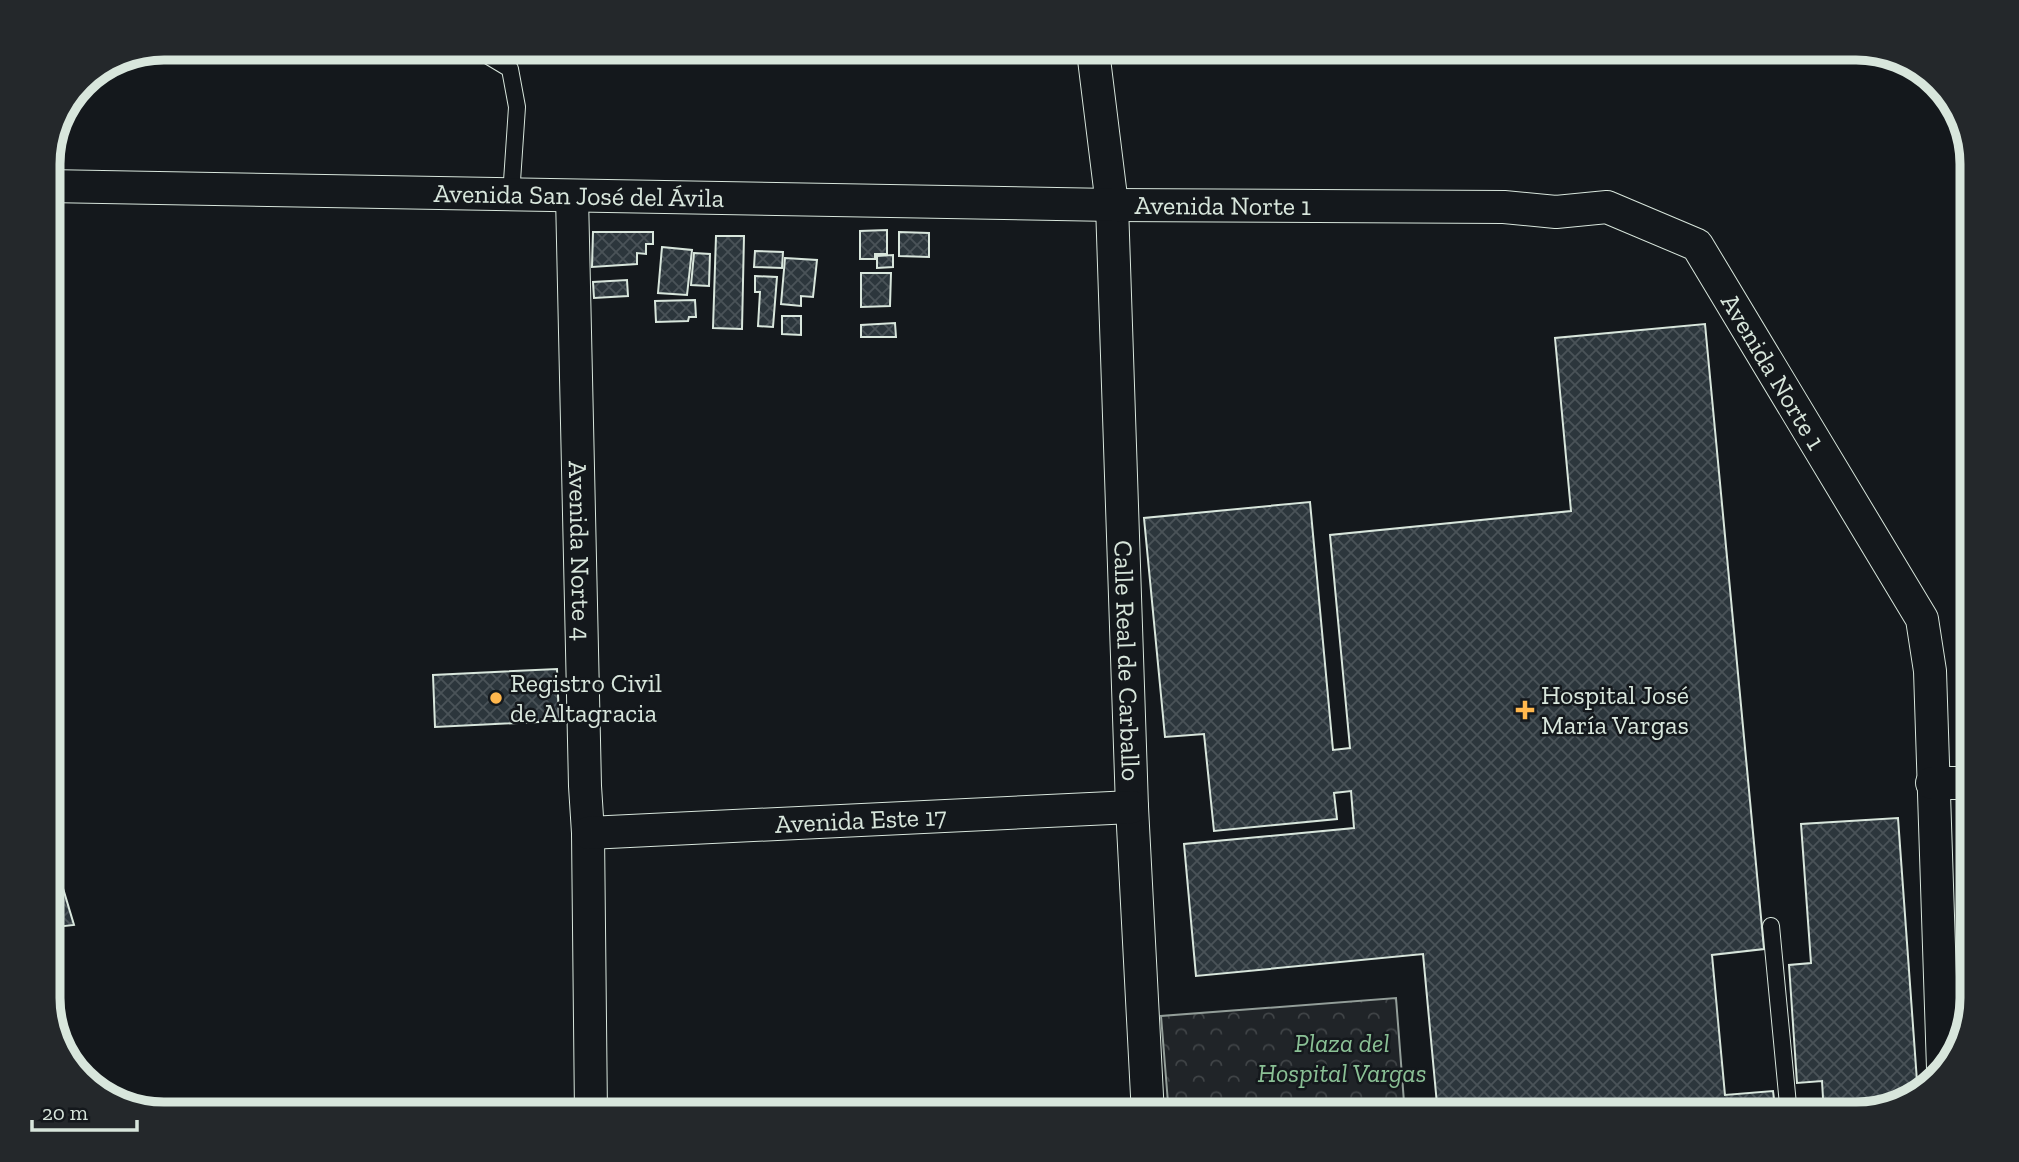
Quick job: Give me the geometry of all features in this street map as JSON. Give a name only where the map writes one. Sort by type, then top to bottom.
[{"type":"street","name":"Calle Real de Carballo","points":[[1094,59],[1112,205],[1132,807],[1147,1102]]},
{"type":"street","name":"Avenida San José del Ávila","points":[[60,186],[1112,205]]},
{"type":"street","name":"Avenida Norte 4","points":[[572,197],[588,833],[591,1102]]},
{"type":"street","name":"Avenida Norte 1","points":[[1112,205],[1504,207],[1556,212],[1607,207],[1697,245],[1922,619],[1930,671],[1942,1055]]},
{"type":"street","points":[[1932,783],[1960,783]]},
{"type":"street","name":"Avenida Este 17","points":[[588,833],[1132,807]]},
{"type":"lane","points":[[493,59],[510,69],[517,107],[510,196]]},
{"type":"lane","points":[[1771,926],[1788,1102]]},
{"type":"green space","name":"Plaza del Hospital Vargas","points":[[1396,998],[1404,1102],[1168,1102],[1161,1016]]},
{"type":"building","points":[[887,230],[887,254],[875,254],[875,259],[860,259],[860,231]]},
{"type":"building","points":[[593,232],[653,232],[653,244],[646,244],[646,254],[637,253],[637,264],[592,267]]},
{"type":"building","points":[[899,232],[929,233],[929,257],[899,256]]},
{"type":"building","points":[[716,236],[744,236],[742,329],[713,328]]},
{"type":"building","points":[[662,247],[692,250],[687,295],[658,293]]},
{"type":"building","points":[[755,251],[783,252],[782,268],[754,267]]},
{"type":"building","points":[[694,253],[710,254],[709,286],[691,285]]},
{"type":"building","points":[[893,255],[893,267],[877,268],[877,256]]},
{"type":"building","points":[[785,258],[817,260],[813,297],[801,296],[801,306],[781,304]]},
{"type":"building","points":[[861,273],[891,273],[890,306],[861,307]]},
{"type":"building","points":[[755,276],[777,277],[773,327],[758,326],[760,292],[755,292]]},
{"type":"building","points":[[627,280],[628,296],[594,298],[593,282]]},
{"type":"building","points":[[695,300],[696,317],[689,317],[688,321],[656,322],[655,301]]},
{"type":"building","points":[[782,316],[801,316],[801,335],[782,334]]},
{"type":"building","points":[[895,323],[896,337],[861,337],[861,325]]},
{"type":"building","points":[[1705,324],[1764,949],[1712,955],[1725,1095],[1773,1091],[1774,1102],[1437,1102],[1423,954],[1196,976],[1184,844],[1354,828],[1351,791],[1334,793],[1337,819],[1214,831],[1204,734],[1165,737],[1144,518],[1310,502],[1333,750],[1350,748],[1330,535],[1571,511],[1555,338]]},
{"type":"building","name":"Registro Civil de Altagracia","points":[[557,669],[559,721],[435,727],[433,675]]},
{"type":"building","points":[[1898,818],[1917,1082],[1895,1095],[1869,1102],[1823,1102],[1822,1081],[1797,1083],[1789,965],[1811,963],[1801,824]]},
{"type":"building","points":[[60,878],[74,925],[60,927]]},
{"type":"place","name":"Registro Civil de Altagracia","points":[[496,698]]},
{"type":"place","name":"Hospital José María Vargas","points":[[1525,710]]}]
